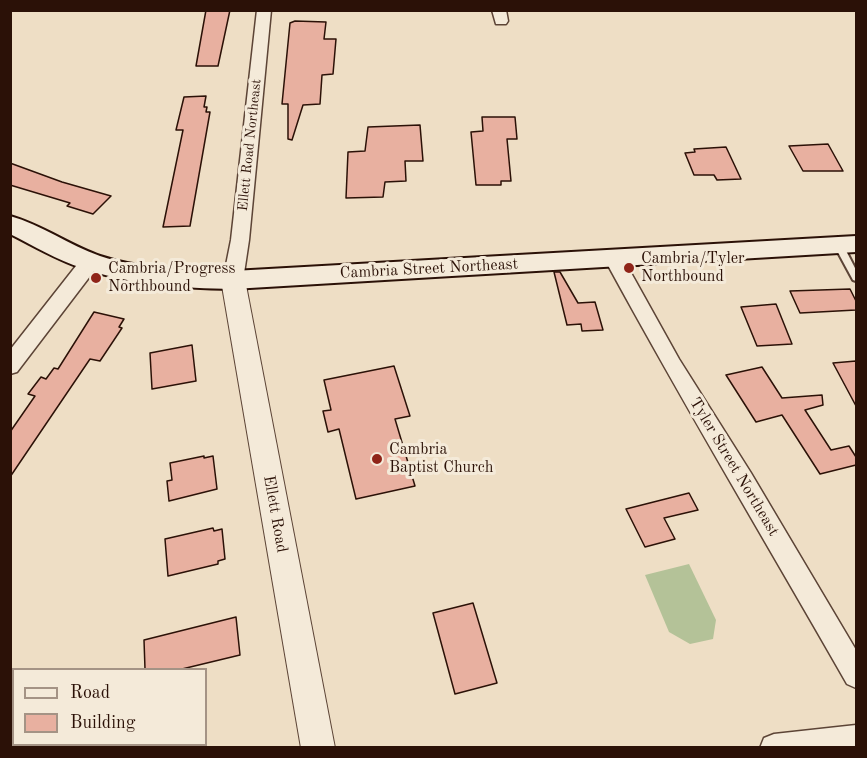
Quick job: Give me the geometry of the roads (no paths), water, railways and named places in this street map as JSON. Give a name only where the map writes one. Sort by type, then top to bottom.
[{"type":"main road","name":"Cambria Street Northeast","points":[[10,224],[90,262],[158,275],[233,280],[848,244]]},
{"type":"street","name":"Ellett Road Northeast","points":[[233,280],[240,240],[264,10]]},
{"type":"street","name":"Tyler Street Northeast","points":[[613,258],[672,365],[743,480],[856,675]]},
{"type":"street","points":[[10,366],[90,262]]},
{"type":"street","name":"Ellett Road","points":[[233,280],[318,747]]},
{"type":"street","points":[[774,747],[856,739]]},
{"type":"lane","points":[[848,244],[856,278]]},
{"type":"place","name":"Cambria/Tyler Northbound","points":[[629,268]]},
{"type":"place","name":"Cambria/Progress Northbound","points":[[96,278]]},
{"type":"place","name":"Cambria Baptist Church","points":[[377,459]]}]
